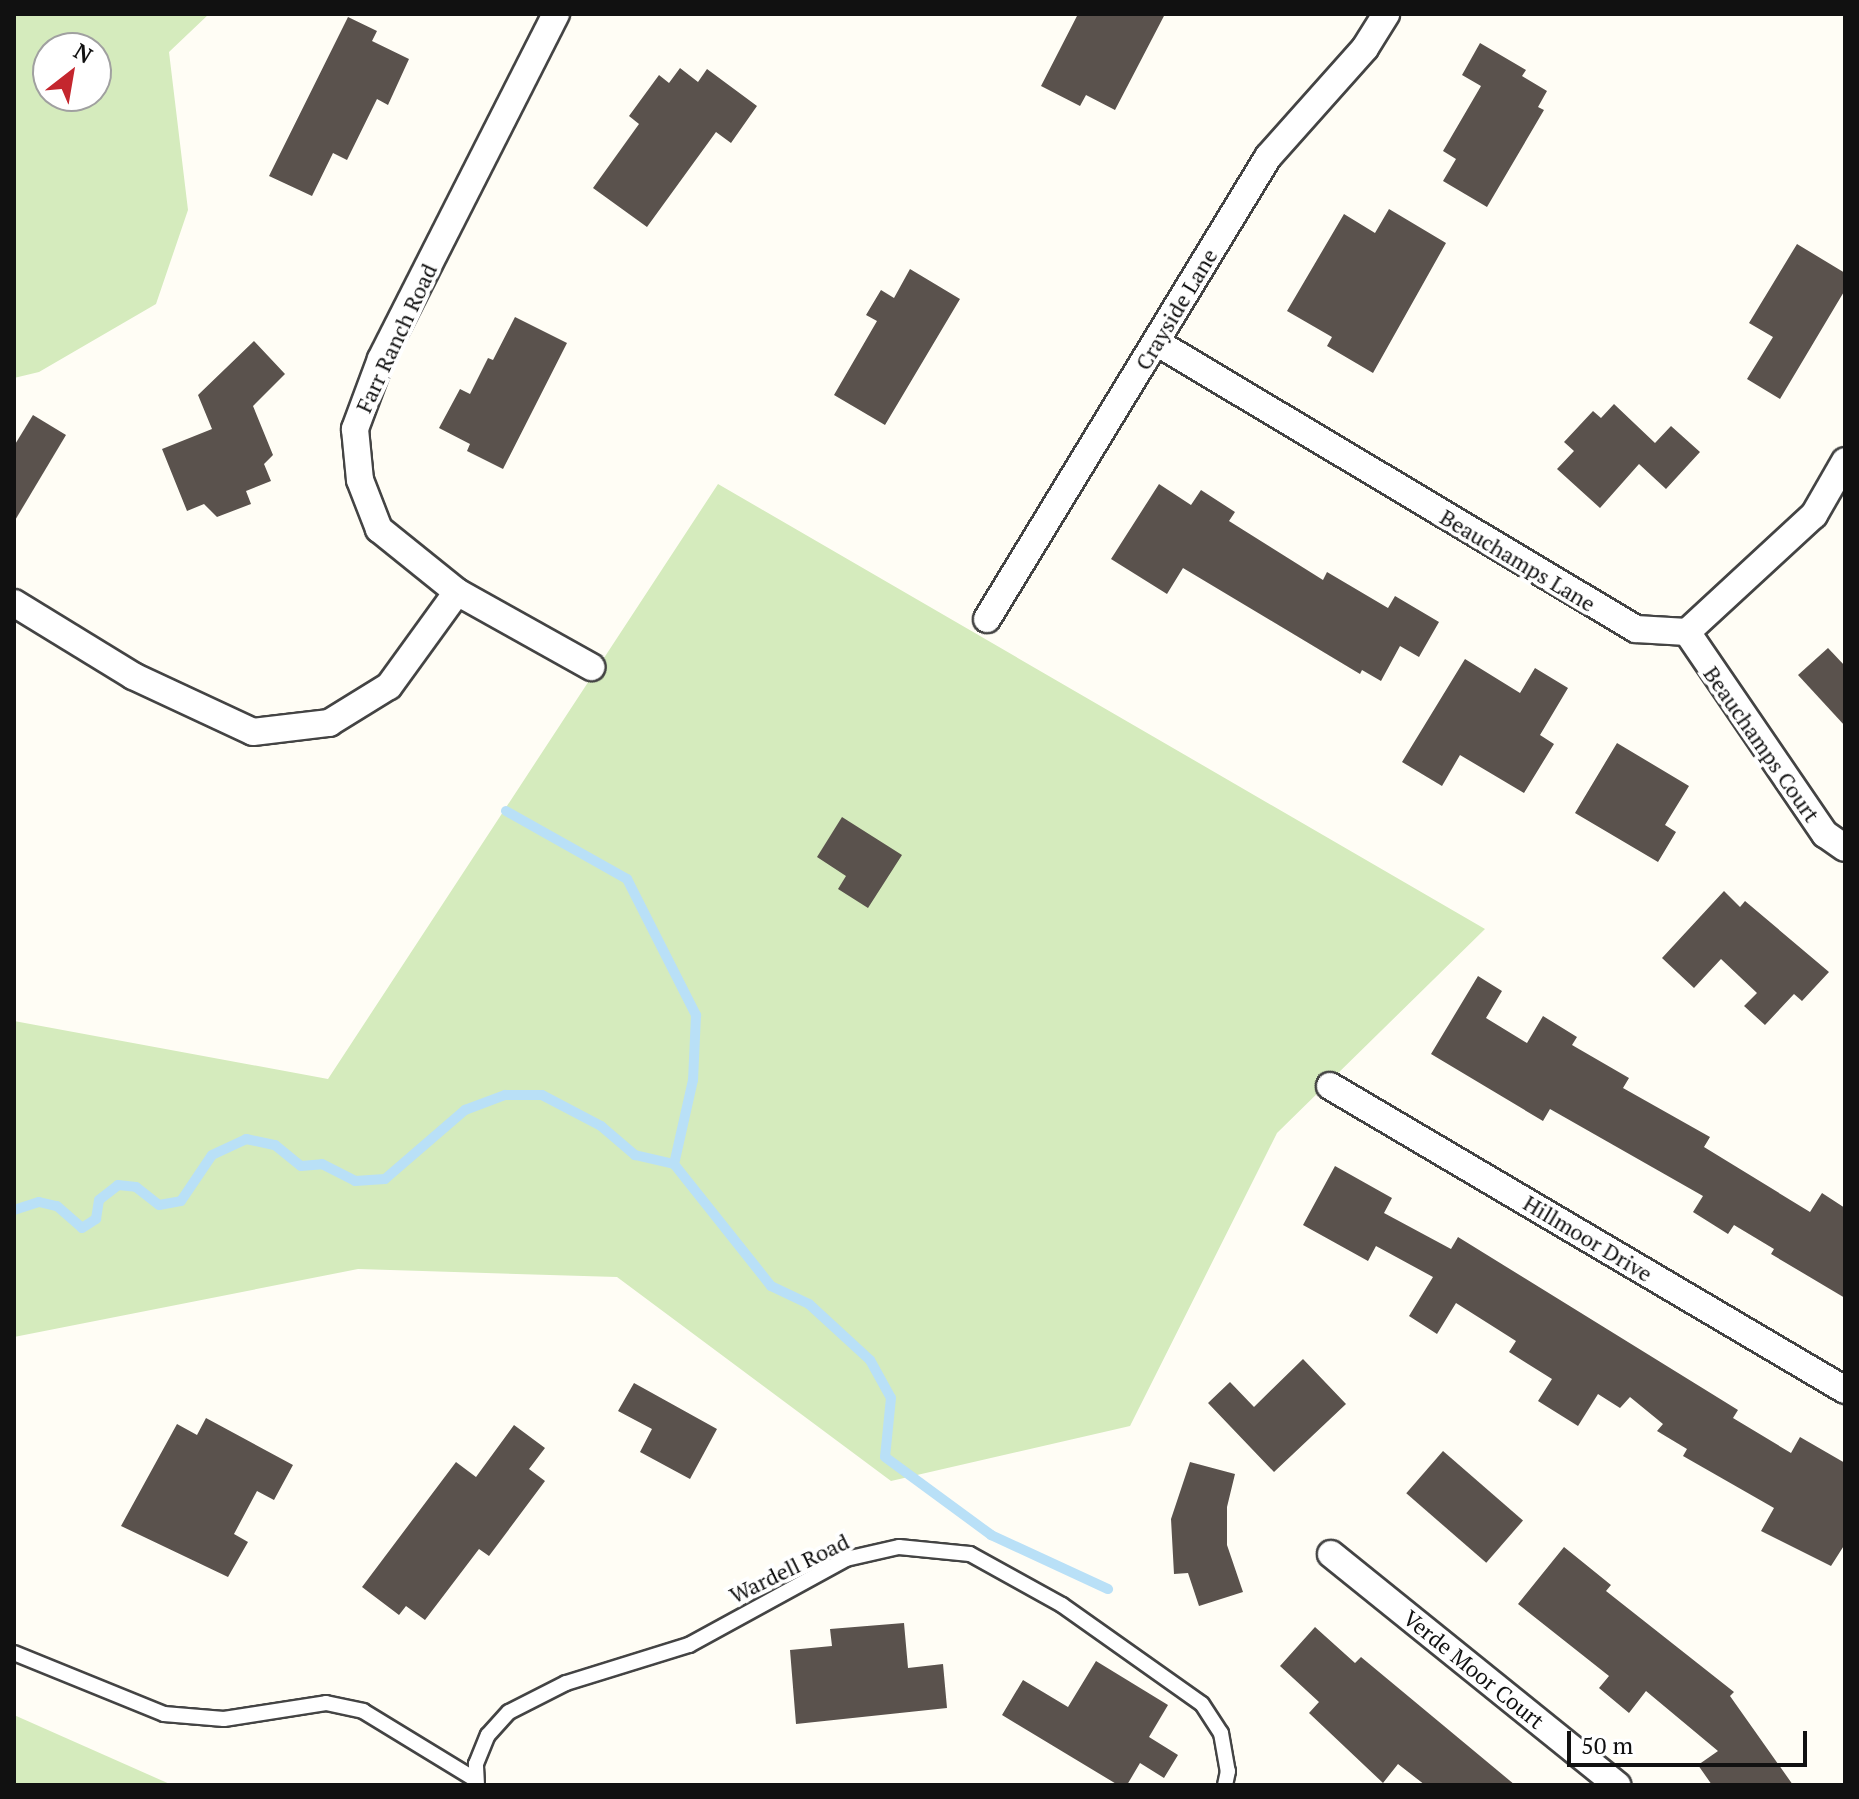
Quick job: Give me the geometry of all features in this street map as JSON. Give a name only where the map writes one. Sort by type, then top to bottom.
[{"type":"street","name":"Farr Ranch Road","points":[[556,14],[381,359],[355,429],[360,480],[379,529],[457,592],[591,667]]},
{"type":"street","name":"Crayside Lane","points":[[987,619],[1268,157],[1365,48],[1386,14]]},
{"type":"street","name":"Beauchamps Lane","points":[[1156,342],[1636,629],[1687,632]]},
{"type":"street","points":[[1687,632],[1814,515],[1845,461]]},
{"type":"street","points":[[14,603],[133,676],[253,732],[329,723],[389,686],[457,592]]},
{"type":"street","name":"Beauchamps Court","points":[[1687,632],[1825,834],[1845,848]]},
{"type":"street","name":"Hillmoor Drive","points":[[1330,1086],[1845,1390]]},
{"type":"street","name":"Verde Moor Court","points":[[1331,1554],[1617,1785]]},
{"type":"lane","name":"Wardell Road","points":[[476,1783],[476,1764],[488,1735],[509,1712],[566,1683],[689,1645],[846,1559],[899,1547],[970,1554],[1062,1605],[1202,1704],[1221,1733],[1228,1771],[1225,1785]]},
{"type":"lane","points":[[14,1653],[164,1714],[224,1719],[326,1703],[363,1711],[476,1783]]},
{"type":"green space","points":[[14,14],[209,14],[169,52],[188,210],[156,304],[39,372],[14,378]]},
{"type":"green space","points":[[718,484],[1485,929],[1277,1133],[1130,1426],[891,1481],[617,1277],[358,1269],[14,1337],[14,1021],[328,1079]]},
{"type":"green space","points":[[14,1715],[172,1785],[14,1785]]},
{"type":"building","points":[[1078,14],[1165,14],[1115,110],[1086,95],[1080,106],[1041,86]]},
{"type":"building","points":[[348,17],[377,31],[372,41],[409,59],[388,105],[377,99],[347,160],[333,153],[312,196],[269,176]]},
{"type":"building","points":[[1480,43],[1526,70],[1522,76],[1547,91],[1538,107],[1544,110],[1487,207],[1443,181],[1456,159],[1443,151],[1481,86],[1462,75]]},
{"type":"building","points":[[680,68],[698,82],[707,69],[757,106],[731,143],[716,132],[647,227],[593,188],[639,124],[629,116],[659,75],[669,83]]},
{"type":"building","points":[[1389,209],[1446,243],[1373,373],[1327,346],[1332,337],[1287,311],[1344,214],[1375,233]]},
{"type":"building","points":[[1797,244],[1845,273],[1845,290],[1780,399],[1747,379],[1773,337],[1749,323]]},
{"type":"building","points":[[910,269],[960,299],[885,425],[834,395],[877,321],[866,315],[881,290],[894,298]]},
{"type":"building","points":[[515,317],[567,343],[503,469],[467,451],[470,444],[439,428],[460,389],[470,394],[488,358],[493,360]]},
{"type":"building","points":[[254,341],[285,374],[253,406],[273,455],[264,464],[271,481],[246,491],[251,504],[217,517],[204,504],[187,511],[162,449],[212,429],[198,395]]},
{"type":"building","points":[[1614,404],[1655,443],[1671,426],[1700,452],[1666,489],[1639,464],[1600,508],[1557,469],[1574,451],[1564,442],[1593,411],[1601,418]]},
{"type":"building","points":[[33,415],[66,435],[14,522],[14,446]]},
{"type":"building","points":[[1159,484],[1191,505],[1201,490],[1235,512],[1229,521],[1323,580],[1327,572],[1388,608],[1395,596],[1439,622],[1419,657],[1400,646],[1381,681],[1362,670],[1360,674],[1183,568],[1167,594],[1111,559]]},
{"type":"building","points":[[1828,648],[1845,666],[1845,726],[1798,675]]},
{"type":"building","points":[[1465,659],[1520,693],[1535,668],[1568,688],[1540,735],[1554,744],[1524,793],[1460,755],[1442,786],[1402,762]]},
{"type":"building","points":[[1617,743],[1689,786],[1665,825],[1676,832],[1658,862],[1575,813]]},
{"type":"building","points":[[842,817],[902,855],[868,908],[838,889],[846,876],[817,857]]},
{"type":"building","points":[[1724,891],[1740,907],[1745,901],[1829,972],[1802,1001],[1794,994],[1765,1025],[1744,1006],[1757,993],[1721,959],[1694,988],[1662,958]]},
{"type":"building","points":[[1478,976],[1502,991],[1486,1018],[1527,1043],[1543,1016],[1577,1037],[1572,1045],[1629,1078],[1623,1088],[1710,1137],[1704,1147],[1810,1212],[1822,1193],[1845,1208],[1845,1298],[1771,1254],[1774,1249],[1734,1225],[1728,1234],[1693,1212],[1703,1196],[1550,1109],[1543,1121],[1431,1054]]},
{"type":"building","points":[[1335,1166],[1392,1198],[1384,1213],[1451,1249],[1458,1237],[1738,1410],[1733,1418],[1791,1453],[1800,1437],[1845,1463],[1845,1544],[1831,1566],[1761,1531],[1774,1508],[1683,1456],[1687,1449],[1657,1431],[1663,1424],[1630,1397],[1620,1408],[1598,1394],[1578,1426],[1538,1401],[1552,1379],[1509,1352],[1516,1341],[1456,1303],[1437,1334],[1409,1316],[1433,1277],[1376,1246],[1368,1261],[1303,1225]]},
{"type":"building","points":[[1303,1359],[1346,1404],[1274,1472],[1208,1403],[1230,1382],[1254,1407]]},
{"type":"building","points":[[634,1383],[717,1429],[690,1479],[640,1452],[652,1429],[618,1411]]},
{"type":"building","points":[[206,1418],[293,1465],[274,1500],[257,1491],[234,1534],[248,1542],[228,1577],[121,1526],[177,1424],[197,1435]]},
{"type":"building","points":[[514,1425],[545,1448],[529,1469],[545,1481],[489,1556],[479,1549],[425,1620],[406,1606],[399,1615],[362,1587],[456,1462],[476,1477]]},
{"type":"building","points":[[1443,1451],[1523,1521],[1486,1563],[1406,1493]]},
{"type":"building","points":[[1190,1462],[1235,1474],[1227,1507],[1227,1545],[1243,1592],[1199,1606],[1188,1573],[1174,1574],[1171,1519]]},
{"type":"building","points":[[1564,1547],[1611,1585],[1606,1591],[1734,1692],[1730,1696],[1793,1785],[1712,1785],[1698,1765],[1718,1751],[1646,1691],[1629,1713],[1599,1688],[1609,1676],[1518,1604]]},
{"type":"building","points":[[904,1623],[908,1668],[943,1664],[947,1708],[796,1724],[790,1650],[832,1646],[830,1629]]},
{"type":"building","points":[[1315,1627],[1355,1663],[1361,1657],[1515,1785],[1425,1785],[1398,1764],[1383,1783],[1309,1713],[1319,1702],[1280,1666]]},
{"type":"building","points":[[1096,1661],[1168,1705],[1149,1737],[1178,1755],[1164,1778],[1140,1763],[1127,1785],[1118,1785],[1002,1715],[1023,1680],[1068,1707]]},
{"type":"waterway","points":[[506,811],[627,879],[696,1015],[693,1080],[674,1164]]},
{"type":"waterway","points":[[14,1210],[39,1202],[57,1206],[82,1228],[96,1219],[99,1200],[118,1185],[136,1187],[159,1205],[181,1201],[212,1155],[246,1139],[275,1145],[301,1166],[322,1164],[355,1181],[385,1179],[465,1110],[505,1095],[542,1095],[601,1126],[635,1155],[674,1164],[771,1286],[809,1304],[870,1360],[891,1398],[885,1457],[991,1535],[1108,1589]]}]
